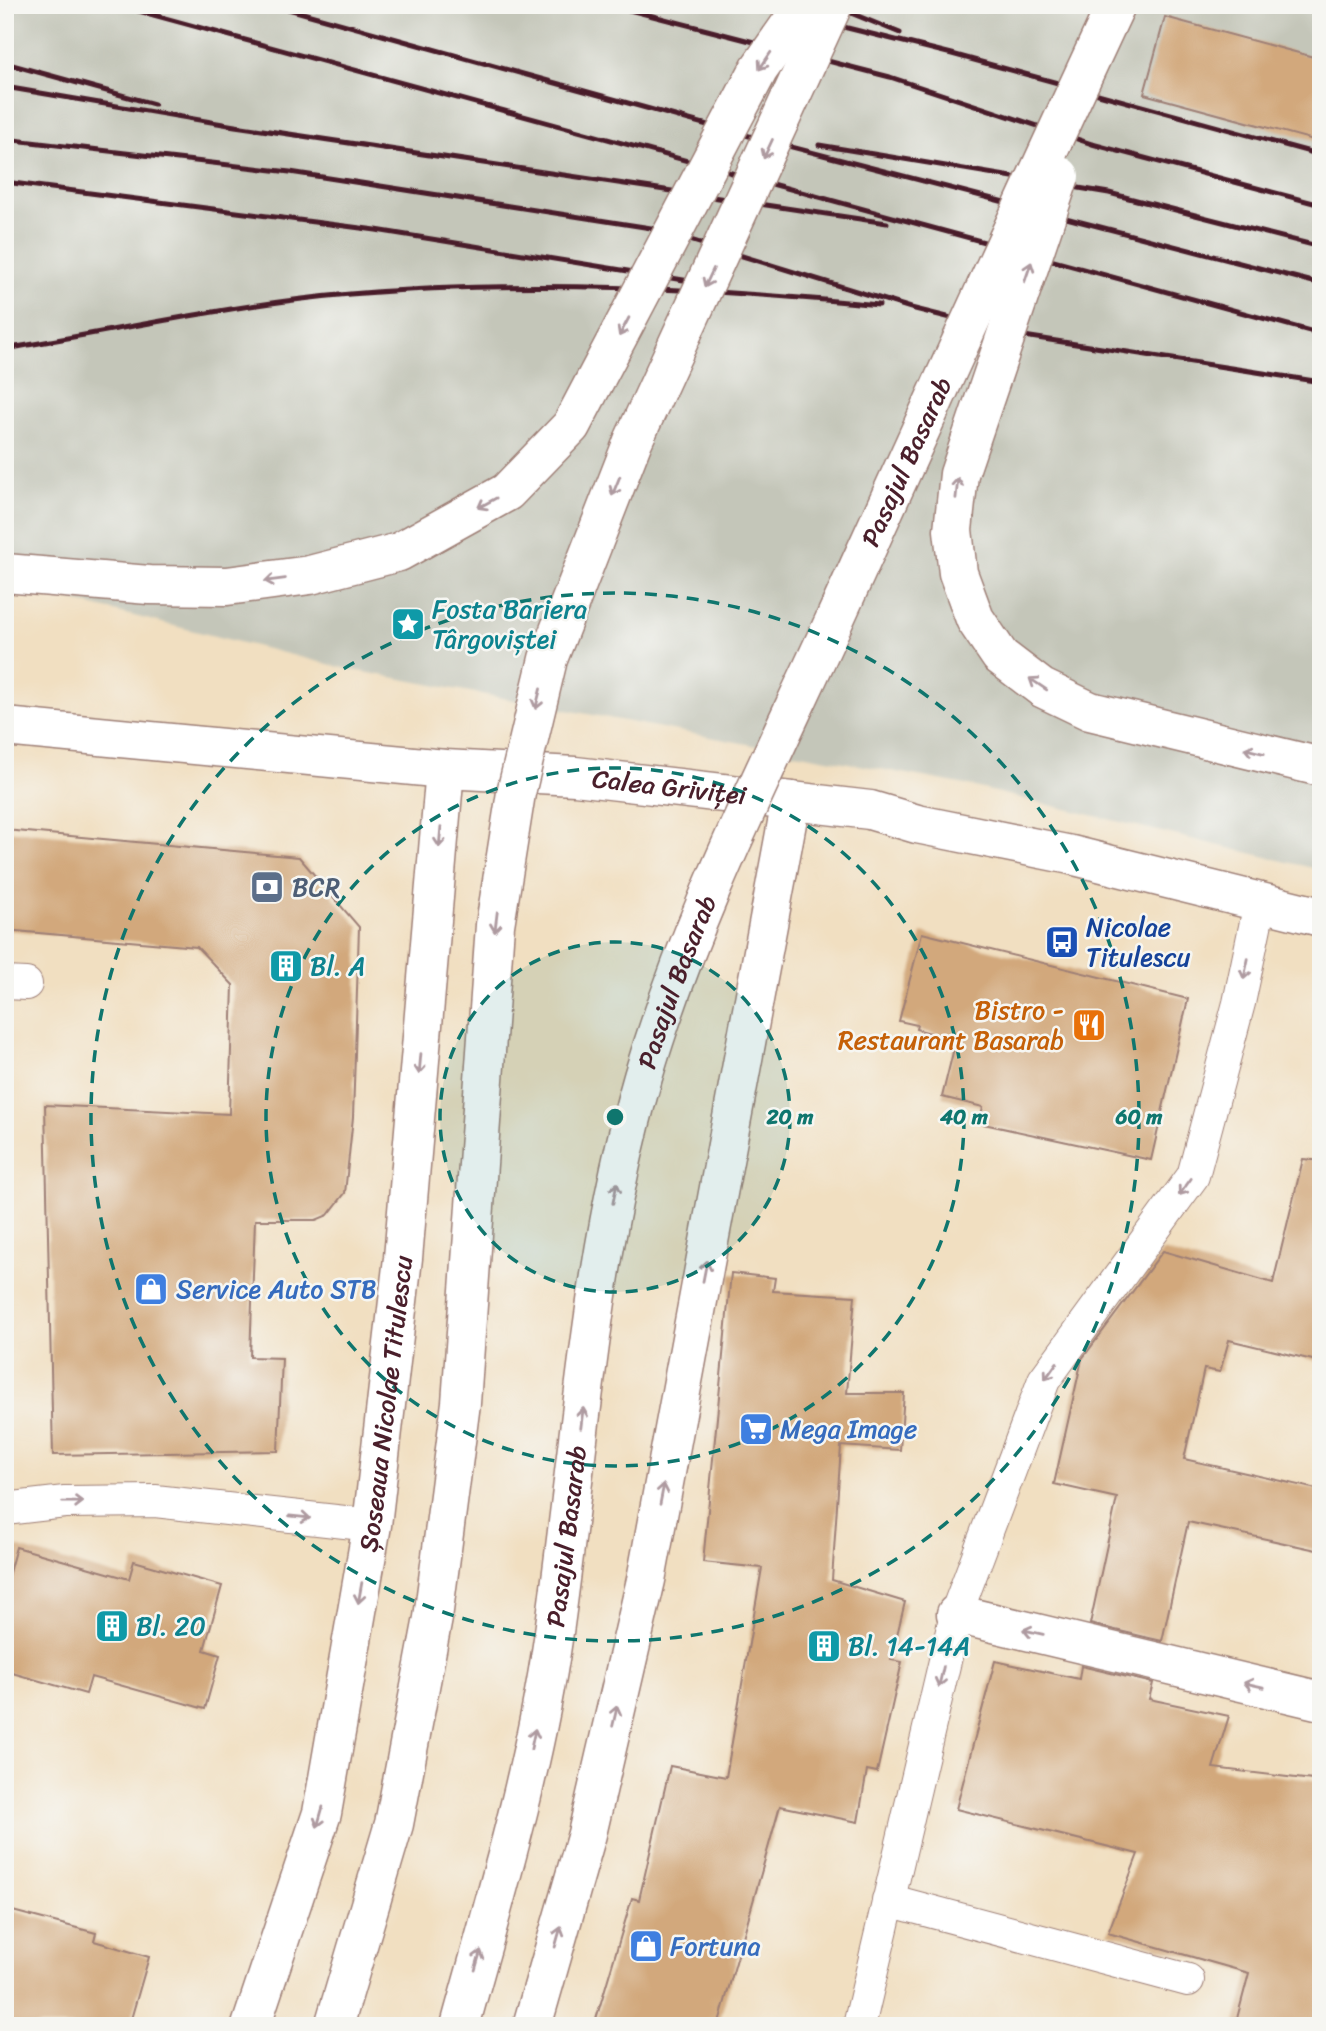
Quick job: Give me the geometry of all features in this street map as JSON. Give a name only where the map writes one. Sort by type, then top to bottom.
[{"type":"main road","points":[[5,573],[149,585],[227,586],[310,575],[399,552],[508,492],[571,426],[759,69],[804,5]]},
{"type":"main road","points":[[334,2026],[394,1824],[433,1618],[461,1404],[495,925],[516,793],[548,659],[633,441],[833,5]]},
{"type":"main road","name":"Pasajul Basarab","points":[[460,2026],[505,1862],[552,1646],[602,1262],[627,1135],[645,1072],[670,998],[735,837],[1116,5]]},
{"type":"main road","points":[[1082,79],[1057,187],[958,474],[953,530],[958,573],[975,619],[1000,656],[1042,688],[1090,711],[1321,767]]},
{"type":"main road","name":"Calea Griviței","points":[[5,727],[445,769],[575,776],[870,810],[917,824],[1071,855],[1321,917]]},
{"type":"main road","name":"Șoseaua Nicolae Titulescu","points":[[251,2026],[322,1813],[372,1525],[403,1258],[445,769]]},
{"type":"main road","points":[[532,2026],[587,1834],[646,1580],[791,801]]},
{"type":"main road","points":[[956,1614],[1321,1701]]},
{"type":"lane","points":[[859,2026],[956,1614],[1044,1380],[1193,1176],[1239,1003],[1260,902]]},
{"type":"lane","points":[[5,1509],[65,1502],[155,1501],[372,1525]]},
{"type":"lane","points":[[888,1900],[1188,1980]]},
{"type":"shaded area","points":[[5,5],[1321,5],[1321,870],[966,785],[348,669],[5,584]]},
{"type":"building","points":[[1165,17],[1321,59],[1321,142],[1144,94]]},
{"type":"building","name":"Service Auto STB","points":[[5,830],[299,857],[359,927],[353,1117],[345,1193],[328,1215],[316,1220],[255,1220],[250,1357],[282,1358],[278,1451],[53,1455],[45,1105],[229,1114],[233,985],[197,947],[5,930]]},
{"type":"building","points":[[922,933],[1188,999],[1151,1160],[979,1123],[983,1107],[942,1097],[956,1040],[916,1029],[917,1025],[899,1021]]},
{"type":"building","points":[[1303,1159],[1321,1161],[1321,1362],[1229,1340],[1220,1372],[1204,1369],[1184,1459],[1321,1490],[1321,1551],[1188,1522],[1162,1641],[1090,1624],[1117,1498],[1054,1484],[1082,1359],[1163,1251],[1273,1283]]},
{"type":"building","name":"Bl. 14-14A","points":[[731,1273],[775,1278],[773,1291],[855,1296],[847,1393],[904,1393],[900,1450],[841,1446],[832,1580],[905,1602],[891,1660],[902,1662],[877,1772],[867,1770],[858,1822],[780,1806],[718,2026],[594,2026],[632,1898],[639,1900],[670,1766],[726,1777],[762,1568],[703,1562]]},
{"type":"building","name":"Bl. 20","points":[[16,1547],[129,1579],[134,1561],[222,1586],[204,1650],[220,1655],[205,1709],[91,1677],[86,1694],[5,1671],[5,1587]]},
{"type":"building","points":[[995,1661],[1079,1679],[1081,1666],[1153,1683],[1149,1699],[1229,1716],[1213,1768],[1321,1781],[1321,2026],[1235,2026],[1249,1973],[1108,1933],[1138,1854],[956,1809]]},
{"type":"building","points":[[5,1909],[96,1933],[94,1941],[149,1957],[129,2026],[5,2026]]},
{"type":"railway","points":[[117,5],[1321,334]]},
{"type":"railway","points":[[274,5],[722,129],[1321,284]]},
{"type":"railway","points":[[610,5],[890,77],[1092,144],[1321,205]]},
{"type":"railway","points":[[755,5],[952,54],[1321,155]]},
{"type":"railway","points":[[831,5],[900,33]]},
{"type":"railway","points":[[5,63],[154,104]]},
{"type":"railway","points":[[5,87],[235,126],[887,223]]},
{"type":"railway","points":[[5,139],[290,172],[651,228],[911,308],[1024,336],[1321,382]]},
{"type":"railway","points":[[819,145],[1109,193],[1321,247]]},
{"type":"railway","points":[[5,182],[376,230],[702,283]]},
{"type":"railway","points":[[5,349],[263,304],[416,289],[549,286],[681,290],[879,305]]},
{"type":"place","name":"Fosta Bariera Târgoviștei","points":[[408,624]]},
{"type":"place","name":"BCR","points":[[267,887]]},
{"type":"place","name":"Nicolae Titulescu","points":[[1062,942]]},
{"type":"place","name":"Bl. A","points":[[286,966]]},
{"type":"place","name":"Bistro - Restaurant Basarab","points":[[1089,1025]]},
{"type":"place","name":"Service Auto STB","points":[[151,1289]]},
{"type":"place","name":"Mega Image","points":[[756,1429]]},
{"type":"place","name":"Bl. 20","points":[[112,1626]]},
{"type":"place","name":"Bl. 14-14A","points":[[824,1646]]},
{"type":"place","name":"Fortuna","points":[[646,1946]]}]
